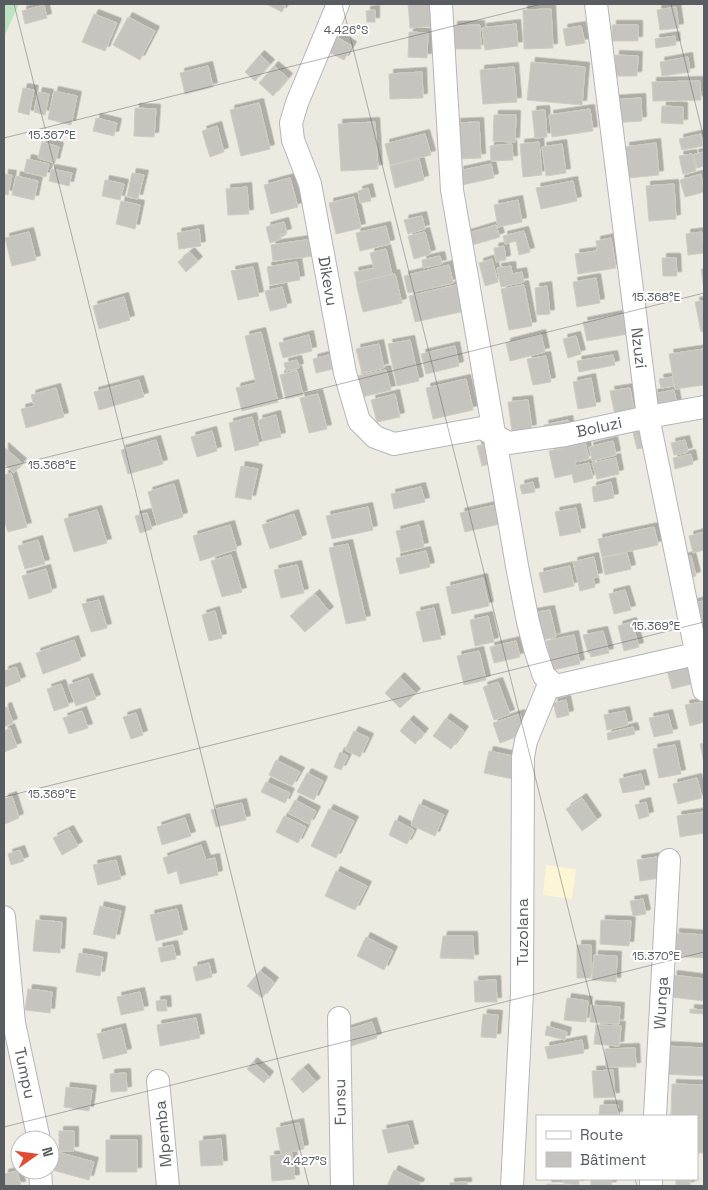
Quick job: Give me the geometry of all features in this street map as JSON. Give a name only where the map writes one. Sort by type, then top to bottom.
[{"type":"street","name":"Dikevu","points":[[338,4],[297,103],[291,123],[293,140],[310,184],[345,373],[359,421],[375,437],[394,444],[482,428],[496,436]]},
{"type":"street","points":[[441,4],[452,190],[517,566],[528,622],[544,676],[556,686],[700,653]]},
{"type":"street","name":"Nzuzi","points":[[596,4],[648,417],[700,653],[704,690]]},
{"type":"street","name":"Boluzi","points":[[496,436],[508,443],[565,435],[704,407]]},
{"type":"street","name":"Tuzolana","points":[[512,1186],[522,993],[522,757],[526,741],[550,682]]},
{"type":"street","name":"Wunga","points":[[655,1115],[669,860]]},
{"type":"street","name":"Tumpu","points":[[4,917],[14,1023],[37,1130]]},
{"type":"street","name":"Funsu","points":[[339,1018],[342,1186]]},
{"type":"street","name":"Mpemba","points":[[158,1081],[168,1186]]},
{"type":"shaded area","points":[[546,865],[576,869],[572,899],[543,895]]},
{"type":"green space","points":[[4,4],[19,4],[4,37]]},
{"type":"building","points":[[266,4],[286,4],[282,12]]},
{"type":"building","points":[[408,4],[433,4],[434,26],[410,28]]},
{"type":"building","points":[[44,5],[47,18],[25,24],[22,11]]},
{"type":"building","points":[[676,7],[679,28],[660,30],[657,10]]},
{"type":"building","points":[[551,9],[553,48],[524,49],[523,10]]},
{"type":"building","points":[[375,10],[375,22],[367,22],[366,11]]},
{"type":"building","points":[[94,14],[117,23],[105,51],[82,42]]},
{"type":"building","points":[[128,17],[155,31],[140,60],[113,45]]},
{"type":"building","points":[[516,24],[518,46],[485,50],[482,28]]},
{"type":"building","points":[[480,25],[481,49],[454,49],[453,26]]},
{"type":"building","points":[[612,25],[638,25],[638,41],[612,41]]},
{"type":"building","points":[[581,26],[585,43],[566,46],[563,29]]},
{"type":"building","points":[[409,32],[428,33],[427,58],[408,57]]},
{"type":"building","points":[[675,36],[676,45],[656,48],[655,39]]},
{"type":"building","points":[[337,37],[352,46],[344,60],[329,52]]},
{"type":"building","points":[[260,55],[270,64],[255,81],[245,72]]},
{"type":"building","points":[[615,55],[638,56],[637,76],[615,76]]},
{"type":"building","points":[[688,57],[690,72],[662,76],[660,62]]},
{"type":"building","points":[[531,62],[585,67],[582,105],[527,100]]},
{"type":"building","points":[[208,66],[213,87],[185,94],[180,73]]},
{"type":"building","points":[[274,66],[288,78],[273,96],[259,83]]},
{"type":"building","points":[[514,67],[517,102],[483,104],[480,70]]},
{"type":"building","points":[[422,72],[423,98],[390,99],[389,74]]},
{"type":"building","points":[[700,81],[701,100],[653,101],[652,82]]},
{"type":"building","points":[[23,88],[34,90],[29,115],[18,112]]},
{"type":"building","points":[[54,91],[77,96],[71,125],[48,119]]},
{"type":"building","points":[[38,92],[49,94],[45,115],[34,112]]},
{"type":"building","points":[[641,98],[642,121],[612,123],[610,100]]},
{"type":"building","points":[[259,103],[270,149],[241,156],[230,110]]},
{"type":"building","points":[[662,106],[683,107],[683,124],[661,123]]},
{"type":"building","points":[[135,108],[156,109],[154,137],[134,136]]},
{"type":"building","points":[[590,109],[593,131],[552,137],[549,115]]},
{"type":"building","points":[[545,110],[547,137],[535,138],[532,111]]},
{"type":"building","points":[[494,115],[516,115],[515,142],[493,141]]},
{"type":"building","points":[[96,118],[117,123],[114,136],[93,131]]},
{"type":"building","points":[[375,122],[378,169],[341,171],[338,124]]},
{"type":"building","points":[[479,122],[481,158],[458,159],[456,123]]},
{"type":"building","points":[[217,126],[224,152],[210,157],[202,131]]},
{"type":"building","points":[[425,134],[431,155],[390,165],[385,144]]},
{"type":"building","points":[[701,134],[703,146],[682,150],[679,139]]},
{"type":"building","points":[[42,142],[59,147],[55,163],[38,158]]},
{"type":"building","points":[[539,142],[542,175],[523,177],[520,144]]},
{"type":"building","points":[[656,143],[659,175],[628,178],[625,147]]},
{"type":"building","points":[[512,144],[513,160],[491,161],[490,146]]},
{"type":"building","points":[[562,144],[566,173],[546,176],[542,147]]},
{"type":"building","points":[[704,152],[704,166],[697,168],[694,154]]},
{"type":"building","points":[[692,154],[696,171],[683,174],[679,156]]},
{"type":"building","points":[[27,159],[49,164],[46,177],[24,172]]},
{"type":"building","points":[[419,159],[424,180],[395,188],[390,166]]},
{"type":"building","points":[[491,164],[494,178],[462,185],[459,171]]},
{"type":"building","points":[[51,169],[72,173],[69,186],[49,181]]},
{"type":"building","points":[[132,173],[144,175],[138,199],[127,197]]},
{"type":"building","points":[[4,174],[12,175],[8,195],[4,194]]},
{"type":"building","points":[[701,174],[704,192],[685,197],[680,180]]},
{"type":"building","points":[[16,176],[38,181],[34,200],[12,195]]},
{"type":"building","points":[[290,178],[298,207],[271,214],[264,185]]},
{"type":"building","points":[[105,180],[124,184],[120,200],[102,196]]},
{"type":"building","points":[[573,181],[577,201],[541,209],[536,188]]},
{"type":"building","points":[[674,184],[676,219],[649,221],[646,186]]},
{"type":"building","points":[[247,187],[249,214],[228,215],[226,189]]},
{"type":"building","points":[[368,188],[371,201],[360,203],[358,191]]},
{"type":"building","points":[[354,197],[361,228],[336,234],[329,203]]},
{"type":"building","points":[[518,200],[522,222],[498,227],[494,205]]},
{"type":"building","points":[[121,201],[140,205],[135,229],[116,224]]},
{"type":"building","points":[[422,216],[425,229],[408,234],[404,220]]},
{"type":"building","points":[[284,222],[287,233],[280,235],[281,239],[270,243],[266,227]]},
{"type":"building","points":[[496,225],[500,237],[469,246],[466,234]]},
{"type":"building","points":[[386,226],[390,244],[360,251],[356,233]]},
{"type":"building","points":[[199,229],[201,246],[179,249],[177,233]]},
{"type":"building","points":[[524,231],[530,252],[519,255],[516,241],[505,244],[503,236]]},
{"type":"building","points":[[29,232],[36,260],[12,266],[5,238]]},
{"type":"building","points":[[425,232],[431,254],[414,259],[408,236]]},
{"type":"building","points":[[702,232],[704,253],[688,255],[686,234]]},
{"type":"building","points":[[611,238],[616,268],[578,274],[575,254],[597,251],[596,241]]},
{"type":"building","points":[[312,239],[314,256],[273,261],[271,245]]},
{"type":"building","points":[[504,246],[506,260],[496,262],[494,248]]},
{"type":"building","points":[[386,249],[392,274],[357,283],[354,272],[374,268],[370,253]]},
{"type":"building","points":[[190,252],[198,261],[186,272],[178,262]]},
{"type":"building","points":[[440,256],[442,264],[423,268],[422,260]]},
{"type":"building","points":[[662,258],[676,258],[677,276],[663,276]]},
{"type":"building","points":[[492,259],[498,282],[485,286],[479,263]]},
{"type":"building","points":[[297,262],[300,280],[270,285],[267,267]]},
{"type":"building","points":[[449,265],[453,283],[408,293],[404,276]]},
{"type":"building","points":[[511,266],[512,274],[522,272],[524,282],[501,287],[497,268]]},
{"type":"building","points":[[253,267],[259,296],[238,300],[231,271]]},
{"type":"building","points":[[701,269],[704,269],[704,291]]},
{"type":"building","points":[[395,274],[402,303],[363,312],[356,283]]},
{"type":"building","points":[[596,278],[600,303],[577,307],[573,282]]},
{"type":"building","points":[[460,284],[465,311],[415,322],[409,296]]},
{"type":"building","points":[[524,285],[532,326],[509,330],[501,289]]},
{"type":"building","points":[[547,286],[550,314],[537,315],[535,288]]},
{"type":"building","points":[[282,287],[287,307],[270,311],[265,291]]},
{"type":"building","points":[[124,297],[130,320],[99,329],[93,306]]},
{"type":"building","points":[[704,301],[704,331],[701,332],[695,302]]},
{"type":"building","points":[[624,314],[628,334],[587,341],[583,322]]},
{"type":"building","points":[[261,332],[278,402],[242,411],[236,388],[256,383],[245,336]]},
{"type":"building","points":[[541,334],[545,352],[510,361],[506,343]]},
{"type":"building","points":[[309,335],[312,351],[283,358],[279,343]]},
{"type":"building","points":[[576,336],[581,354],[568,358],[563,339]]},
{"type":"building","points":[[410,340],[419,381],[397,386],[388,344]]},
{"type":"building","points":[[379,344],[384,368],[362,373],[356,349]]},
{"type":"building","points":[[455,346],[459,366],[426,374],[421,354]]},
{"type":"building","points":[[704,349],[704,385],[675,389],[669,354]]},
{"type":"building","points":[[329,355],[333,369],[316,373],[313,359]]},
{"type":"building","points":[[613,355],[615,365],[579,372],[577,361]]},
{"type":"building","points":[[546,356],[551,382],[533,385],[527,359]]},
{"type":"building","points":[[297,360],[299,368],[286,371],[284,363]]},
{"type":"building","points":[[297,370],[303,395],[286,399],[280,375]]},
{"type":"building","points":[[386,370],[391,390],[362,397],[357,376]]},
{"type":"building","points":[[672,377],[674,386],[661,388],[659,379]]},
{"type":"building","points":[[591,378],[596,406],[578,409],[573,382]]},
{"type":"building","points":[[466,379],[473,410],[433,419],[426,388]]},
{"type":"building","points":[[139,380],[144,397],[99,410],[94,392]]},
{"type":"building","points":[[56,388],[64,417],[26,428],[21,409],[34,406],[31,395]]},
{"type":"building","points":[[630,388],[634,411],[615,415],[610,391]]},
{"type":"building","points":[[674,390],[677,405],[656,409],[653,394]]},
{"type":"building","points":[[318,394],[327,429],[309,433],[300,398]]},
{"type":"building","points":[[395,394],[400,417],[377,422],[371,400]]},
{"type":"building","points":[[528,400],[532,429],[512,432],[508,402]]},
{"type":"building","points":[[276,415],[281,437],[263,441],[258,420]]},
{"type":"building","points":[[252,417],[259,445],[235,451],[229,423]]},
{"type":"building","points":[[568,420],[570,429],[546,434],[544,425]]},
{"type":"building","points":[[643,425],[648,447],[637,449],[632,428]]},
{"type":"building","points":[[212,431],[217,451],[197,457],[191,437]]},
{"type":"building","points":[[584,438],[589,459],[575,462],[576,466],[589,463],[593,478],[574,483],[572,474],[555,478],[549,451],[563,448],[562,444]]},
{"type":"building","points":[[156,440],[163,464],[128,474],[121,450]]},
{"type":"building","points":[[685,440],[688,452],[674,455],[671,443]]},
{"type":"building","points":[[613,441],[616,455],[592,461],[589,447]]},
{"type":"building","points":[[493,442],[498,462],[482,466],[477,446]]},
{"type":"building","points":[[4,447],[22,463],[14,473],[4,464]]},
{"type":"building","points":[[691,454],[693,464],[675,469],[673,458]]},
{"type":"building","points":[[616,458],[619,474],[597,479],[592,463]]},
{"type":"building","points":[[241,466],[258,469],[251,500],[235,497]]},
{"type":"building","points":[[11,473],[27,527],[8,532],[4,520],[4,475]]},
{"type":"building","points":[[533,482],[535,492],[522,494],[520,485]]},
{"type":"building","points":[[611,482],[614,498],[594,502],[592,487]]},
{"type":"building","points":[[174,484],[183,517],[157,525],[148,492]]},
{"type":"building","points":[[421,487],[425,502],[394,509],[391,494]]},
{"type":"building","points":[[500,504],[504,523],[465,532],[460,513]]},
{"type":"building","points":[[368,507],[373,530],[332,539],[326,516]]},
{"type":"building","points":[[576,508],[581,532],[560,536],[555,512]]},
{"type":"building","points":[[97,510],[107,543],[74,552],[64,519]]},
{"type":"building","points":[[147,513],[152,529],[140,533],[135,516]]},
{"type":"building","points":[[294,514],[302,539],[270,549],[262,525]]},
{"type":"building","points":[[230,525],[237,549],[200,561],[193,536]]},
{"type":"building","points":[[419,525],[424,547],[401,552],[396,531]]},
{"type":"building","points":[[654,527],[658,545],[602,557],[598,539]]},
{"type":"building","points":[[704,532],[704,550],[693,553],[689,536]]},
{"type":"building","points":[[38,540],[45,564],[25,569],[18,546]]},
{"type":"building","points":[[348,544],[366,620],[346,624],[329,548]]},
{"type":"building","points":[[426,551],[430,567],[400,574],[396,558]]},
{"type":"building","points":[[627,553],[631,569],[605,575],[602,558]]},
{"type":"building","points":[[231,555],[242,592],[222,597],[211,561]]},
{"type":"building","points":[[691,556],[696,576],[686,579],[681,558]]},
{"type":"building","points":[[594,557],[598,577],[593,578],[595,587],[580,591],[573,562]]},
{"type":"building","points":[[297,565],[304,593],[281,598],[274,570]]},
{"type":"building","points":[[570,566],[574,586],[544,593],[539,573]]},
{"type":"building","points":[[46,569],[52,592],[29,599],[22,576]]},
{"type":"building","points":[[483,578],[489,606],[452,614],[446,587]]},
{"type":"building","points":[[625,590],[631,610],[614,614],[609,594]]},
{"type":"building","points":[[315,594],[329,611],[305,632],[290,616]]},
{"type":"building","points":[[99,600],[107,628],[91,632],[82,604]]},
{"type":"building","points":[[703,601],[704,621],[697,624],[693,603]]},
{"type":"building","points":[[434,608],[441,639],[423,642],[416,612]]},
{"type":"building","points":[[550,610],[556,637],[538,641],[532,613]]},
{"type":"building","points":[[215,611],[222,638],[209,641],[202,615]]},
{"type":"building","points":[[488,616],[494,642],[475,646],[470,620]]},
{"type":"building","points":[[632,622],[639,647],[624,651],[618,626]]},
{"type":"building","points":[[603,631],[609,653],[591,657],[583,635]]},
{"type":"building","points":[[574,635],[580,664],[553,670],[546,641]]},
{"type":"building","points":[[74,640],[81,660],[43,674],[36,653]]},
{"type":"building","points":[[516,641],[520,657],[494,663],[490,647]]},
{"type":"building","points":[[479,651],[486,680],[464,685],[457,656]]},
{"type":"building","points":[[694,664],[698,682],[672,689],[667,671]]},
{"type":"building","points":[[16,667],[21,681],[5,687],[4,671]]},
{"type":"building","points":[[400,677],[416,693],[400,708],[385,693]]},
{"type":"building","points":[[88,678],[96,699],[76,706],[68,685]]},
{"type":"building","points":[[498,682],[510,714],[494,720],[483,687]]},
{"type":"building","points":[[61,684],[69,706],[54,711],[47,689]]},
{"type":"building","points":[[566,700],[569,715],[557,718],[553,703]]},
{"type":"building","points":[[702,702],[704,722],[690,726],[685,705]]},
{"type":"building","points":[[7,707],[13,723],[4,727],[4,708]]},
{"type":"building","points":[[82,711],[88,728],[69,734],[63,718]]},
{"type":"building","points":[[625,711],[628,725],[607,730],[604,715]]},
{"type":"building","points":[[136,713],[143,735],[131,739],[123,717]]},
{"type":"building","points":[[520,714],[526,733],[500,743],[493,723]]},
{"type":"building","points":[[668,714],[673,733],[654,737],[649,718]]},
{"type":"building","points":[[446,718],[464,731],[451,749],[433,736]]},
{"type":"building","points":[[409,720],[424,733],[415,744],[400,731]]},
{"type":"building","points":[[633,727],[635,734],[608,740],[607,733]]},
{"type":"building","points":[[10,728],[17,747],[4,752],[4,731]]},
{"type":"building","points":[[354,731],[369,738],[360,757],[345,750]]},
{"type":"building","points":[[704,743],[704,762],[700,744]]},
{"type":"building","points":[[675,745],[681,774],[659,778],[653,749]]},
{"type":"building","points":[[489,751],[517,757],[513,779],[484,773]]},
{"type":"building","points":[[340,752],[348,756],[341,770],[334,767]]},
{"type":"building","points":[[276,760],[300,772],[292,786],[269,775]]},
{"type":"building","points":[[307,773],[323,781],[314,800],[297,792]]},
{"type":"building","points":[[641,774],[645,789],[623,793],[619,779]]},
{"type":"building","points":[[697,778],[702,798],[678,804],[673,784]]},
{"type":"building","points":[[266,782],[290,793],[285,803],[261,792]]},
{"type":"building","points":[[12,796],[19,818],[5,824],[4,799]]},
{"type":"building","points":[[582,798],[597,820],[582,831],[566,809]]},
{"type":"building","points":[[295,800],[316,811],[309,824],[288,813]]},
{"type":"building","points":[[646,802],[649,816],[639,819],[635,805]]},
{"type":"building","points":[[242,803],[246,820],[216,827],[211,810]]},
{"type":"building","points":[[419,804],[444,815],[435,836],[411,825]]},
{"type":"building","points":[[329,809],[354,821],[336,858],[311,846]]},
{"type":"building","points":[[704,812],[704,833],[680,837],[677,816]]},
{"type":"building","points":[[284,816],[306,827],[298,843],[276,832]]},
{"type":"building","points":[[185,818],[191,836],[162,845],[157,827]]},
{"type":"building","points":[[395,820],[414,830],[407,844],[389,835]]},
{"type":"building","points":[[69,830],[78,846],[62,855],[53,838]]},
{"type":"building","points":[[201,845],[206,860],[215,858],[218,875],[180,884],[177,871],[168,874],[163,858]]},
{"type":"building","points":[[20,850],[24,861],[11,865],[8,854]]},
{"type":"building","points":[[657,857],[660,878],[640,881],[637,860]]},
{"type":"building","points":[[116,860],[121,879],[98,885],[93,865]]},
{"type":"building","points":[[336,871],[367,886],[355,910],[325,896]]},
{"type":"building","points":[[643,899],[646,914],[633,916],[630,901]]},
{"type":"building","points":[[100,906],[121,911],[115,939],[93,934]]},
{"type":"building","points":[[177,909],[183,934],[156,941],[150,915]]},
{"type":"building","points":[[36,920],[62,922],[60,953],[33,951]]},
{"type":"building","points":[[601,920],[631,921],[629,946],[600,944]]},
{"type":"building","points":[[675,933],[704,935],[703,958],[674,956]]},
{"type":"building","points":[[443,936],[473,936],[474,959],[440,958]]},
{"type":"building","points":[[366,937],[393,951],[384,970],[357,956]]},
{"type":"building","points":[[173,945],[176,959],[161,962],[158,948]]},
{"type":"building","points":[[577,945],[591,945],[591,978],[577,978]]},
{"type":"building","points":[[79,953],[103,957],[100,976],[76,972]]},
{"type":"building","points":[[594,955],[617,956],[616,982],[592,980]]},
{"type":"building","points":[[209,963],[212,977],[196,981],[193,967]]},
{"type":"building","points":[[260,971],[274,982],[262,998],[247,986]]},
{"type":"building","points":[[673,975],[704,979],[704,1001],[671,997]]},
{"type":"building","points":[[496,980],[497,1002],[475,1002],[474,981]]},
{"type":"building","points":[[28,989],[52,992],[50,1013],[25,1010]]},
{"type":"building","points":[[140,992],[144,1010],[121,1015],[117,997]]},
{"type":"building","points":[[567,998],[588,1001],[586,1022],[564,1020]]},
{"type":"building","points":[[166,1000],[167,1011],[157,1011],[156,1001]]},
{"type":"building","points":[[591,1005],[620,1007],[619,1024],[590,1022]]},
{"type":"building","points":[[690,1009],[704,1010],[704,1014],[690,1013]]},
{"type":"building","points":[[483,1014],[498,1015],[496,1038],[481,1037]]},
{"type":"building","points":[[196,1018],[200,1038],[160,1046],[157,1025]]},
{"type":"building","points":[[372,1022],[377,1038],[348,1047],[343,1031]]},
{"type":"building","points":[[596,1025],[621,1026],[619,1046],[594,1044]]},
{"type":"building","points":[[547,1026],[567,1032],[565,1040],[545,1035]]},
{"type":"building","points":[[121,1028],[127,1053],[103,1059],[97,1034]]},
{"type":"building","points":[[582,1040],[584,1053],[548,1059],[545,1047]]},
{"type":"building","points":[[664,1046],[704,1048],[704,1076],[663,1074]]},
{"type":"building","points":[[635,1048],[636,1067],[606,1067],[605,1049]]},
{"type":"building","points":[[253,1062],[269,1076],[264,1083],[247,1069]]},
{"type":"building","points":[[304,1068],[316,1082],[303,1093],[291,1079]]},
{"type":"building","points":[[613,1070],[615,1097],[594,1098],[592,1071]]},
{"type":"building","points":[[126,1073],[127,1091],[111,1092],[110,1074]]},
{"type":"building","points":[[672,1084],[704,1085],[704,1153],[698,1153],[698,1115],[671,1115]]},
{"type":"building","points":[[66,1087],[92,1090],[89,1111],[64,1107]]},
{"type":"building","points":[[600,1105],[618,1105],[618,1115],[599,1115]]},
{"type":"building","points":[[299,1123],[304,1149],[281,1154],[276,1128]]},
{"type":"building","points":[[408,1125],[414,1148],[388,1153],[382,1130]]},
{"type":"building","points":[[60,1131],[74,1131],[74,1151],[60,1151]]},
{"type":"building","points":[[221,1139],[223,1165],[201,1166],[199,1141]]},
{"type":"building","points":[[106,1140],[137,1140],[137,1172],[106,1172]]},
{"type":"building","points":[[60,1153],[94,1162],[89,1180],[60,1172]]},
{"type":"building","points":[[292,1153],[295,1179],[272,1181],[270,1156]]},
{"type":"building","points":[[394,1170],[420,1183],[419,1186],[387,1186]]},
{"type":"building","points":[[10,1173],[10,1180],[19,1180],[21,1186],[4,1186],[4,1174]]},
{"type":"building","points":[[564,1180],[579,1180],[579,1185],[563,1183]]},
{"type":"building","points":[[591,1180],[611,1180],[612,1186],[591,1186]]},
{"type":"building","points":[[676,1180],[690,1180],[690,1186],[676,1186]]},
{"type":"building","points":[[467,1182],[467,1186],[450,1186],[450,1183]]},
{"type":"building","points":[[547,1184],[572,1185],[572,1186],[547,1186]]}]
